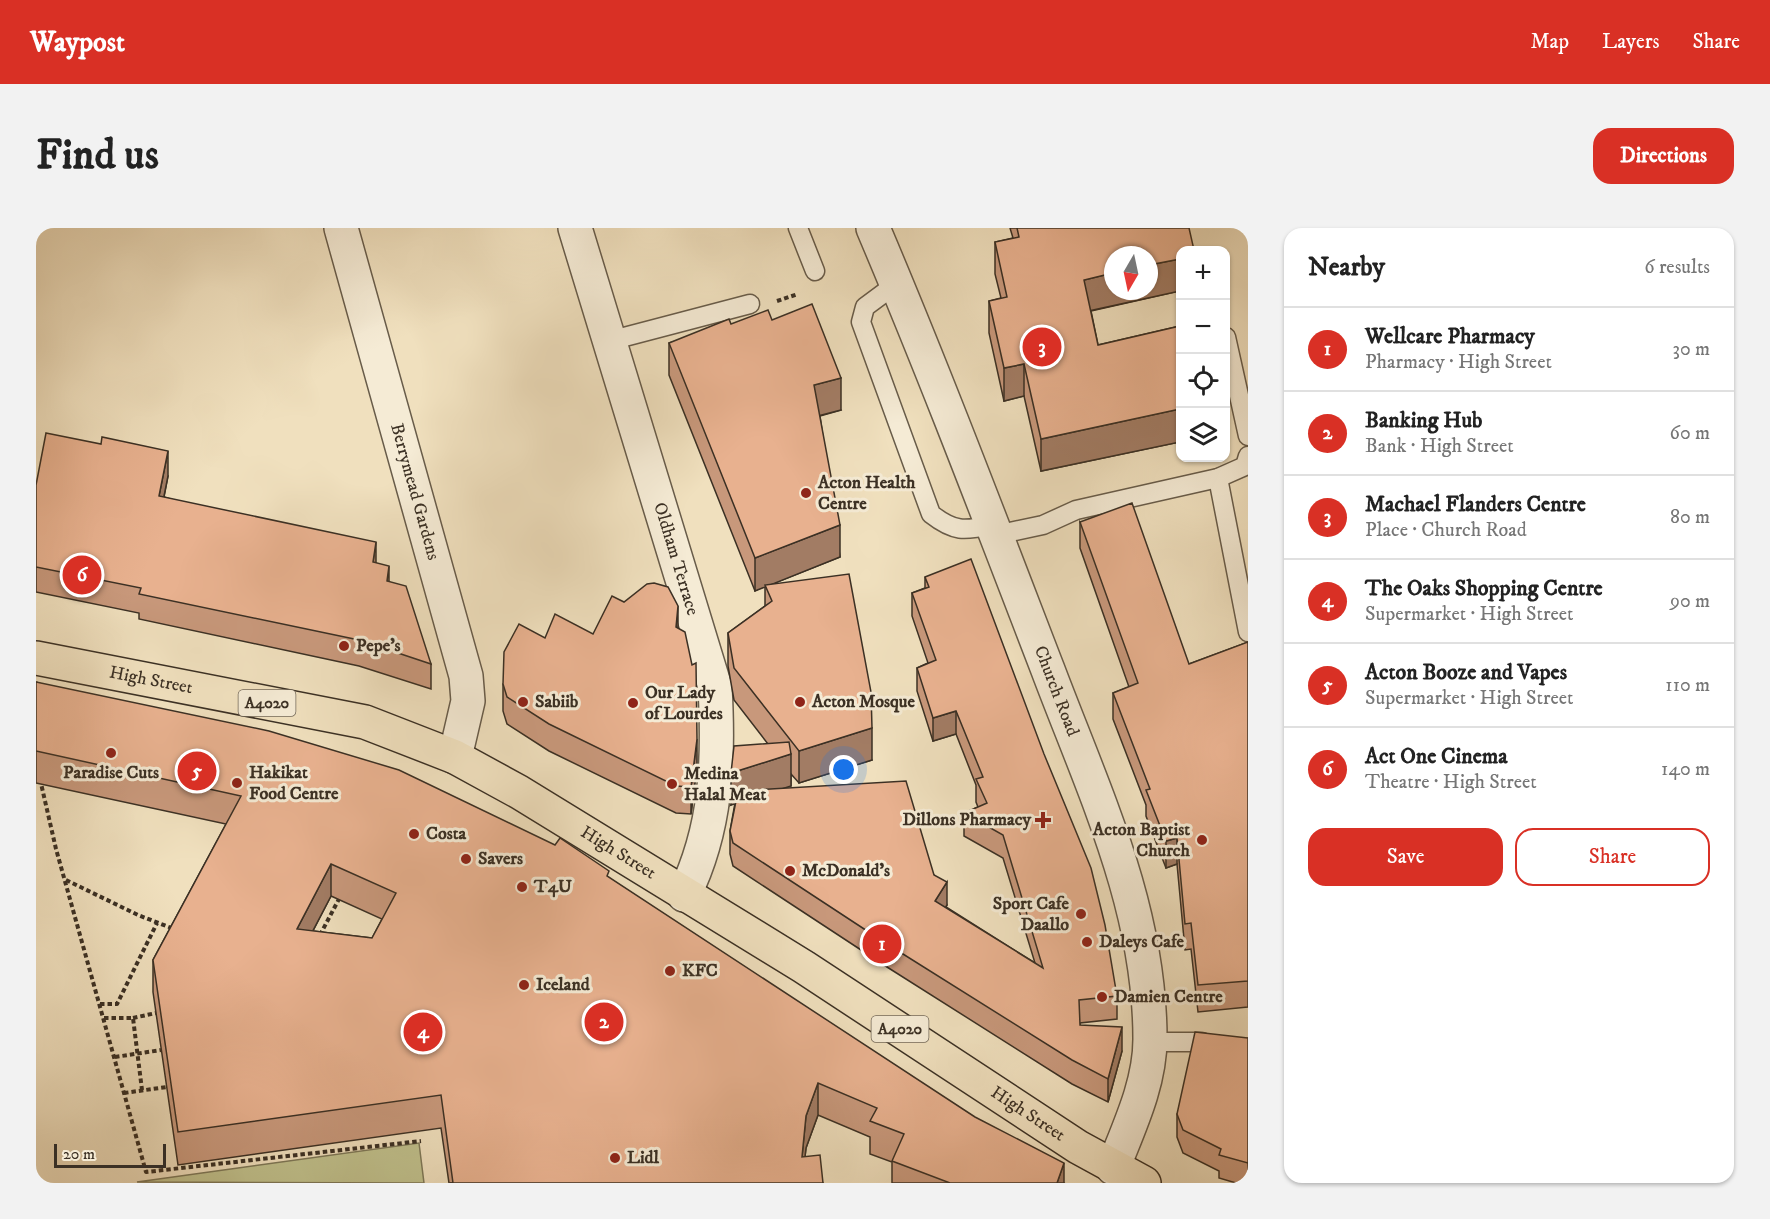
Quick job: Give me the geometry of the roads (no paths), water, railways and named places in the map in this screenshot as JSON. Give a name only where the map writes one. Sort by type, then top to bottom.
[{"type":"main road","name":"High Street","points":[[36,658],[365,722],[455,757],[519,792],[804,967],[1113,1168],[1144,1183]]},
{"type":"street","name":"Berrymead Gardens","points":[[341,228],[466,676],[468,701],[455,757]]},
{"type":"street","name":"Oldham Terrace","points":[[575,228],[715,687],[718,734],[716,788],[711,822],[696,870],[684,895]]},
{"type":"street","name":"Church Road","points":[[873,228],[994,530],[1125,872],[1144,952],[1150,1042],[1139,1105],[1113,1168]]},
{"type":"lane","points":[[800,229],[815,271]]},
{"type":"lane","points":[[897,284],[865,307],[861,322],[931,514],[949,527],[994,530],[1043,525],[1076,510],[1218,478],[1245,466],[1248,456]]},
{"type":"lane","points":[[609,341],[750,304]]},
{"type":"lane","points":[[1230,354],[1248,436]]},
{"type":"lane","points":[[1218,478],[1248,632]]},
{"type":"lane","points":[[1150,1042],[1202,1042]]},
{"type":"place","name":"Machael Flanders Centre","points":[[1042,347]]},
{"type":"place","name":"Acton Health Centre","points":[[806,493]]},
{"type":"place","name":"Act One Cinema","points":[[82,575]]},
{"type":"place","name":"Pepe's","points":[[344,646]]},
{"type":"place","name":"Sabiib","points":[[523,702]]},
{"type":"place","name":"Acton Mosque","points":[[800,702]]},
{"type":"place","name":"Our Lady of Lourdes","points":[[633,703]]},
{"type":"place","name":"Paradise Cuts","points":[[111,753]]},
{"type":"place","name":"Acton Booze and Vapes","points":[[197,771]]},
{"type":"place","name":"Hakikat Food Centre","points":[[237,783]]},
{"type":"place","name":"Medina Halal Meat","points":[[672,784]]},
{"type":"place","name":"Dillons Pharmacy","points":[[1043,820]]},
{"type":"place","name":"Costa","points":[[414,834]]},
{"type":"place","name":"Acton Baptist Church","points":[[1202,840]]},
{"type":"place","name":"Savers","points":[[466,859]]},
{"type":"place","name":"McDonald's","points":[[790,871]]},
{"type":"place","name":"T4U","points":[[522,887]]},
{"type":"place","name":"Sport Cafe Daallo","points":[[1081,914]]},
{"type":"place","name":"Daleys Cafe","points":[[1087,942]]},
{"type":"place","name":"Wellcare Pharmacy","points":[[882,944]]},
{"type":"place","name":"KFC","points":[[670,971]]},
{"type":"place","name":"Iceland","points":[[524,985]]},
{"type":"place","name":"Damien Centre","points":[[1102,997]]},
{"type":"place","name":"Banking Hub","points":[[604,1022]]},
{"type":"place","name":"The Oaks Shopping Centre","points":[[423,1032]]},
{"type":"place","name":"Lidl","points":[[615,1158]]}]
